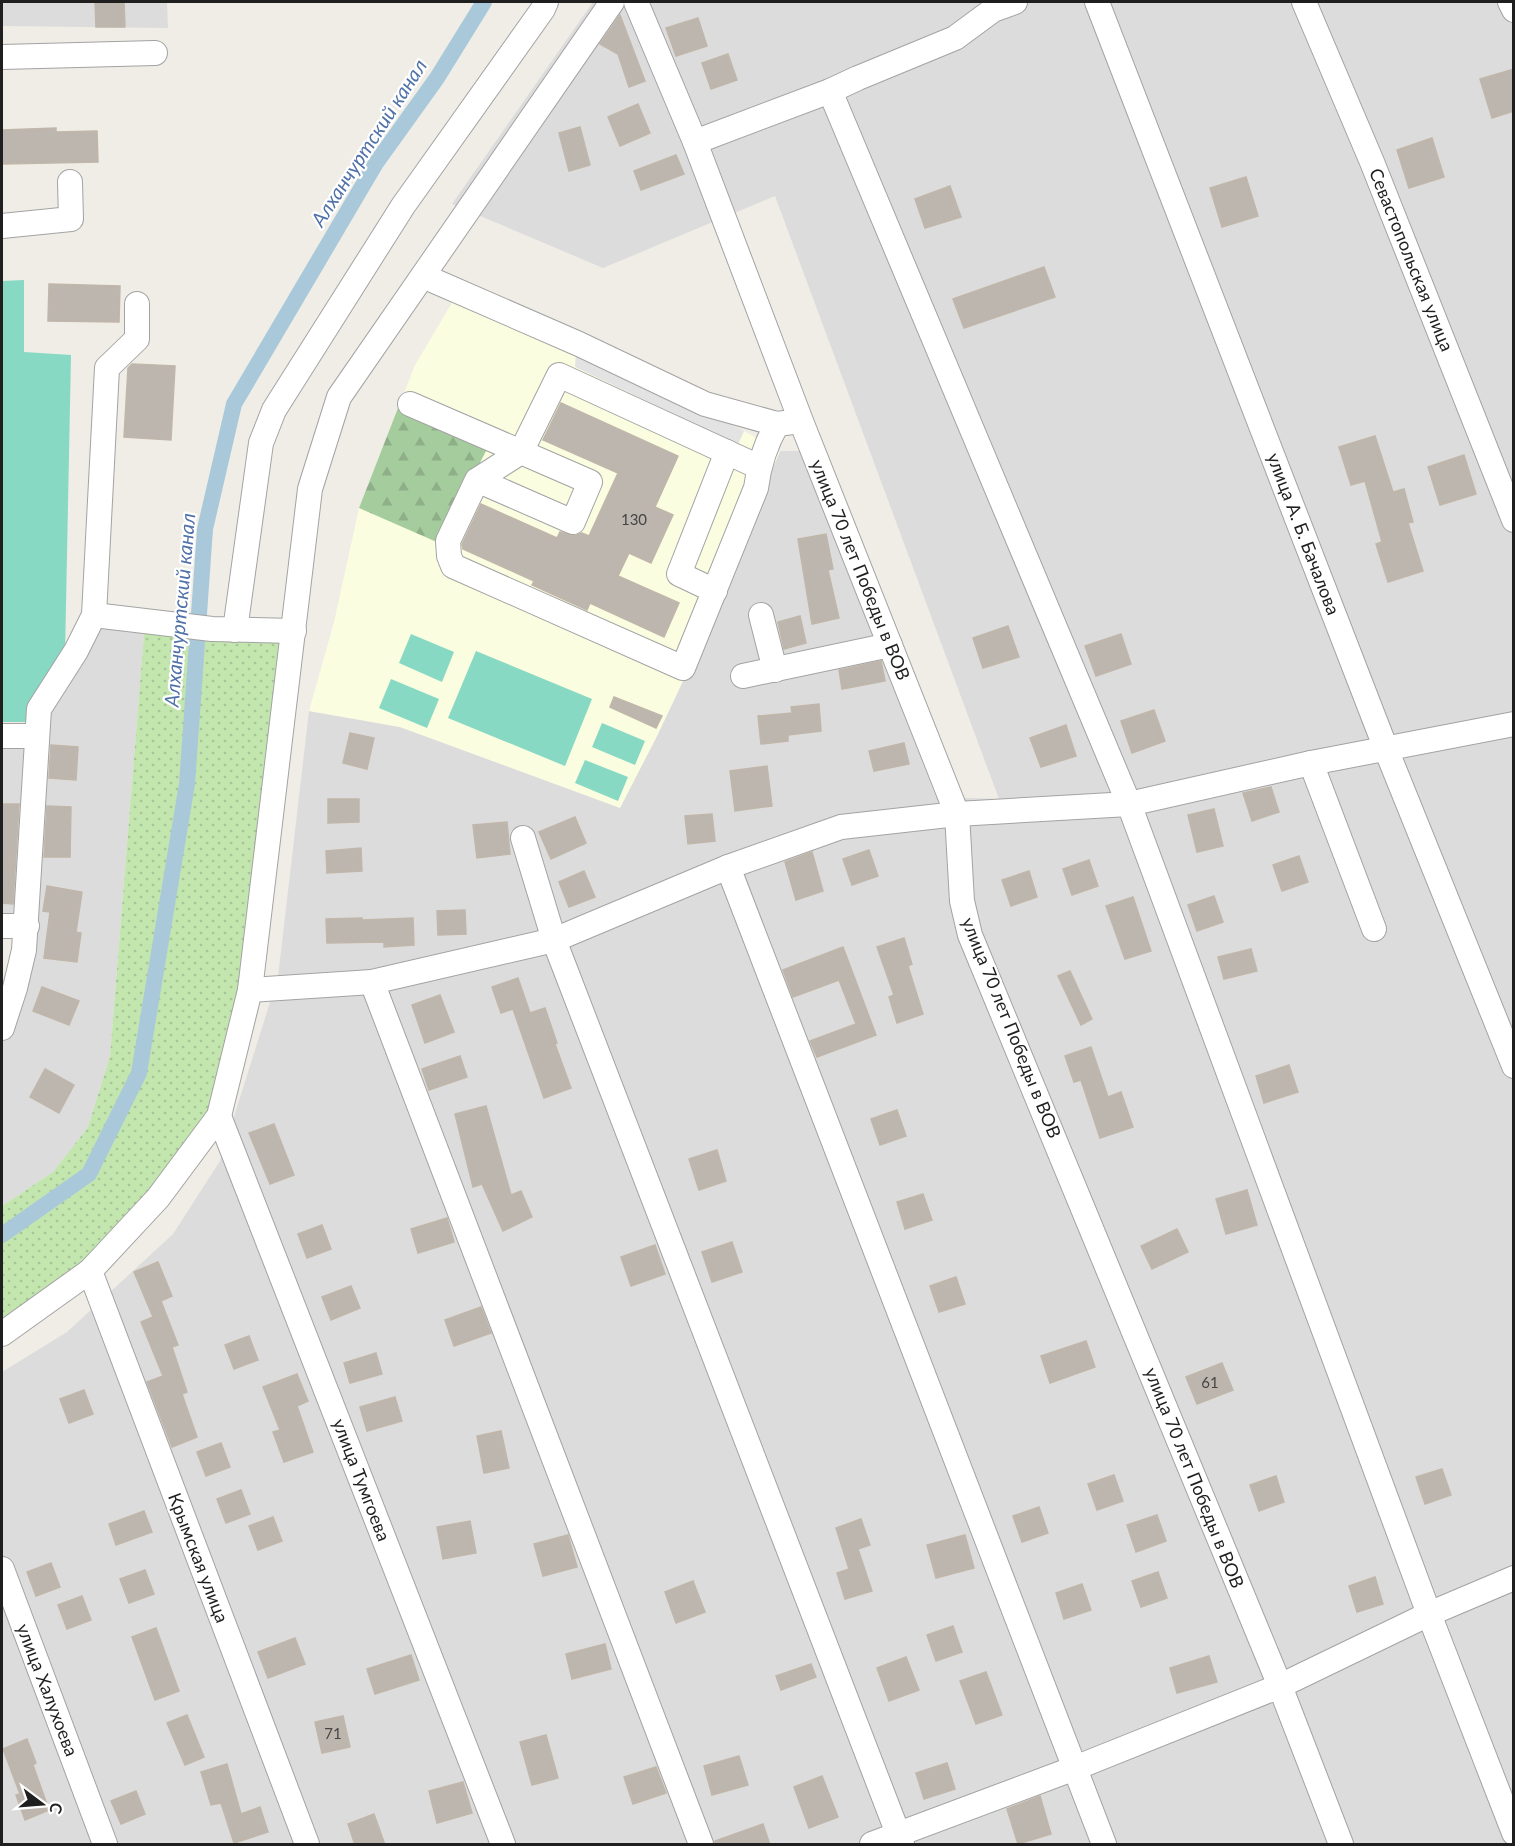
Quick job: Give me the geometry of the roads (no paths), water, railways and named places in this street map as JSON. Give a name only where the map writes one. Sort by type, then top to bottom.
[{"type":"street","points":[[223,629],[261,443],[274,410],[403,206],[546,2]]},
{"type":"street","points":[[2,1334],[90,1271],[158,1198],[219,1116],[250,990],[310,489],[339,397],[612,2]]},
{"type":"street","name":"улица 70 лет Победы в ВОВ","points":[[636,2],[695,142],[801,421],[957,814],[962,901],[970,935],[1280,1686],[1341,1845]]},
{"type":"street","points":[[695,142],[830,91],[955,38],[993,10],[1015,2]]},
{"type":"street","name":"улица А. Б. Бачалова","points":[[1097,2],[1386,749],[1514,1066]]},
{"type":"street","name":"Севастопольская улица","points":[[1304,2],[1372,162],[1514,520]]},
{"type":"street","points":[[1510,2],[1514,9]]},
{"type":"street","points":[[2,57],[155,53]]},
{"type":"street","points":[[830,91],[1129,804],[1429,1614],[1514,1833]]},
{"type":"street","points":[[2,226],[71,219],[70,183]]},
{"type":"street","points":[[423,276],[705,404],[777,424],[801,421]]},
{"type":"street","points":[[2,1028],[15,987],[27,926],[39,709],[76,651],[94,615],[107,368],[137,339],[137,304]]},
{"type":"street","points":[[759,467],[559,375],[521,452],[477,480],[448,541],[449,555],[453,566],[683,668],[756,488],[759,467],[767,442],[777,424]]},
{"type":"street","points":[[410,404],[590,482],[573,522],[477,480]]},
{"type":"street","points":[[715,591],[679,574],[727,452]]},
{"type":"street","points":[[94,615],[223,629],[294,631]]},
{"type":"street","points":[[761,615],[775,670]]},
{"type":"street","points":[[743,676],[890,645]]},
{"type":"street","points":[[250,990],[372,982],[555,940],[728,867],[841,827],[957,814],[1129,804],[1311,764],[1514,724]]},
{"type":"street","points":[[2,736],[37,736]]},
{"type":"street","points":[[1311,764],[1374,929]]},
{"type":"street","points":[[523,838],[555,940],[900,1840]]},
{"type":"street","points":[[728,867],[1104,1845]]},
{"type":"street","points":[[2,926],[27,926]]},
{"type":"street","points":[[372,982],[701,1845]]},
{"type":"street","name":"улица Тумгоева","points":[[219,1116],[503,1845]]},
{"type":"street","name":"Крымская улица","points":[[90,1271],[307,1845]]},
{"type":"street","name":"улица Халухоева","points":[[2,1569],[105,1845]]},
{"type":"street","points":[[872,1845],[900,1840],[1280,1686],[1429,1614],[1514,1578]]},
{"type":"waterway","name":"Алханчуртский канал","points":[[2,1235],[89,1174],[139,1073],[187,784],[205,529],[234,404],[376,163],[437,78],[484,2]]}]
